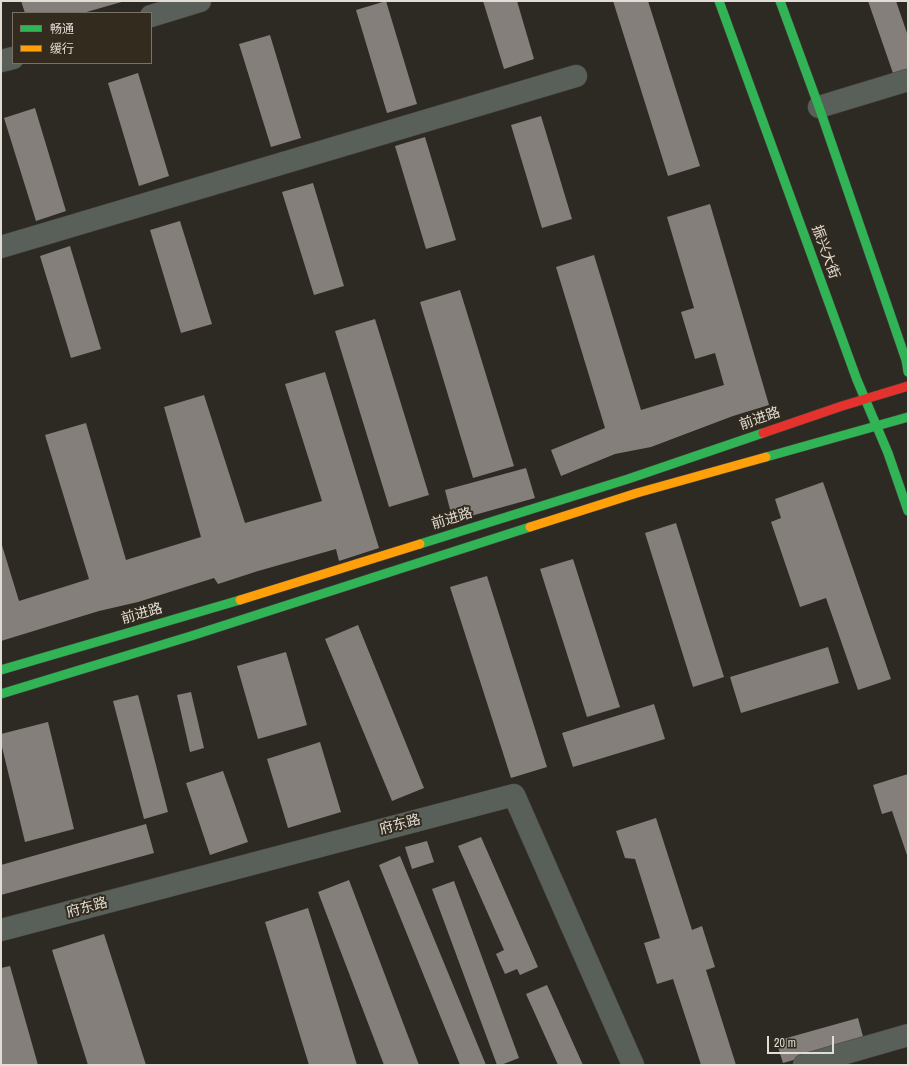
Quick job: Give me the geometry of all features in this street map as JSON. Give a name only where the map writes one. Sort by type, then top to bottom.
[{"type":"street","points":[[152,16],[200,1]]},
{"type":"street","name":"振兴大街","points":[[719,1],[857,380],[888,453],[908,511]]},
{"type":"street","points":[[780,1],[819,107],[906,360],[908,372]]},
{"type":"street","points":[[1,61],[12,58]]},
{"type":"street","points":[[1,247],[576,76]]},
{"type":"street","points":[[819,107],[908,80]]},
{"type":"street","name":"前进路","points":[[1,670],[268,592],[628,479],[865,399],[908,386]]},
{"type":"street","points":[[1,694],[192,636],[637,493],[908,417]]},
{"type":"street","name":"府东路","points":[[1,930],[514,795],[633,1065]]},
{"type":"street","points":[[804,1065],[908,1035]]},
{"type":"building","points":[[21,1],[125,1],[86,12],[25,12]]},
{"type":"building","points":[[386,1],[417,104],[387,113],[356,10]]},
{"type":"building","points":[[483,1],[517,1],[534,59],[504,69]]},
{"type":"building","points":[[613,1],[648,1],[700,166],[668,176]]},
{"type":"building","points":[[868,1],[896,1],[908,36],[908,74],[895,79]]},
{"type":"building","points":[[270,35],[301,138],[271,147],[239,44]]},
{"type":"building","points":[[138,73],[169,176],[139,186],[108,83]]},
{"type":"building","points":[[35,108],[66,211],[36,221],[4,118]]},
{"type":"building","points":[[541,116],[572,219],[542,228],[511,125]]},
{"type":"building","points":[[425,137],[456,240],[426,249],[395,146]]},
{"type":"building","points":[[313,183],[344,286],[314,295],[282,192]]},
{"type":"building","points":[[710,204],[769,405],[733,416],[651,447],[615,454],[561,476],[551,450],[605,428],[556,267],[594,255],[641,410],[724,385],[715,353],[695,359],[681,312],[694,308],[667,217]]},
{"type":"building","points":[[180,221],[212,324],[181,333],[150,230]]},
{"type":"building","points":[[70,246],[101,349],[71,358],[40,256]]},
{"type":"building","points":[[460,290],[514,466],[473,478],[420,302]]},
{"type":"building","points":[[375,319],[429,495],[389,507],[335,331]]},
{"type":"building","points":[[325,372],[379,548],[339,561],[336,549],[218,584],[214,578],[138,602],[99,611],[1,641],[1,542],[19,601],[89,579],[45,435],[86,423],[126,560],[201,537],[164,407],[204,395],[245,523],[322,501],[285,384]]},
{"type":"building","points":[[526,468],[535,498],[453,521],[445,490]]},
{"type":"building","points":[[823,482],[891,679],[858,690],[826,598],[800,607],[771,522],[781,518],[775,499]]},
{"type":"building","points":[[676,523],[724,677],[693,687],[645,533]]},
{"type":"building","points":[[573,559],[620,707],[587,717],[540,569]]},
{"type":"building","points":[[487,576],[547,767],[511,778],[450,587]]},
{"type":"building","points":[[358,625],[424,788],[392,801],[325,639]]},
{"type":"building","points":[[828,647],[839,683],[741,713],[730,677]]},
{"type":"building","points":[[286,652],[307,725],[258,739],[237,666]]},
{"type":"building","points":[[191,692],[204,748],[190,752],[177,695]]},
{"type":"building","points":[[138,695],[168,812],[144,819],[113,701]]},
{"type":"building","points":[[654,704],[665,739],[573,767],[562,733]]},
{"type":"building","points":[[48,722],[74,829],[25,842],[1,743],[1,734]]},
{"type":"building","points":[[320,742],[341,812],[288,828],[267,759]]},
{"type":"building","points":[[223,771],[248,842],[210,855],[186,783]]},
{"type":"building","points":[[908,774],[908,858],[892,811],[882,814],[873,785]]},
{"type":"building","points":[[656,818],[692,930],[702,926],[715,967],[706,970],[736,1065],[701,1065],[673,979],[657,984],[644,943],[660,938],[635,859],[625,858],[616,831]]},
{"type":"building","points":[[146,824],[154,853],[1,895],[1,865]]},
{"type":"building","points":[[481,837],[538,967],[520,975],[517,969],[505,974],[496,954],[504,950],[458,846]]},
{"type":"building","points":[[427,841],[434,862],[412,869],[405,847]]},
{"type":"building","points":[[400,856],[486,1065],[460,1065],[379,865]]},
{"type":"building","points":[[349,880],[419,1065],[384,1065],[318,892]]},
{"type":"building","points":[[454,881],[519,1058],[501,1065],[497,1065],[432,889]]},
{"type":"building","points":[[308,908],[357,1065],[309,1065],[265,922]]},
{"type":"building","points":[[104,934],[146,1065],[88,1065],[52,950]]},
{"type":"building","points":[[10,966],[38,1065],[1,1065],[1,968]]},
{"type":"building","points":[[547,985],[583,1065],[558,1065],[526,994]]},
{"type":"building","points":[[858,1018],[864,1040],[783,1063],[776,1041]]},
{"type":"traffic: fast","points":[[719,1],[857,380],[888,453],[908,511]]},
{"type":"traffic: fast","points":[[780,1],[819,107],[906,360],[908,372]]},
{"type":"traffic: fast","points":[[766,457],[908,417]]},
{"type":"traffic: fast","points":[[420,544],[628,479],[763,433]]},
{"type":"traffic: fast","points":[[1,694],[191,636],[530,527]]},
{"type":"traffic: fast","points":[[1,670],[240,600]]},
{"type":"traffic: slow","points":[[530,527],[637,493],[766,457]]},
{"type":"traffic: slow","points":[[240,600],[420,544]]},
{"type":"traffic: jam","points":[[763,433],[842,406],[908,386]]}]
